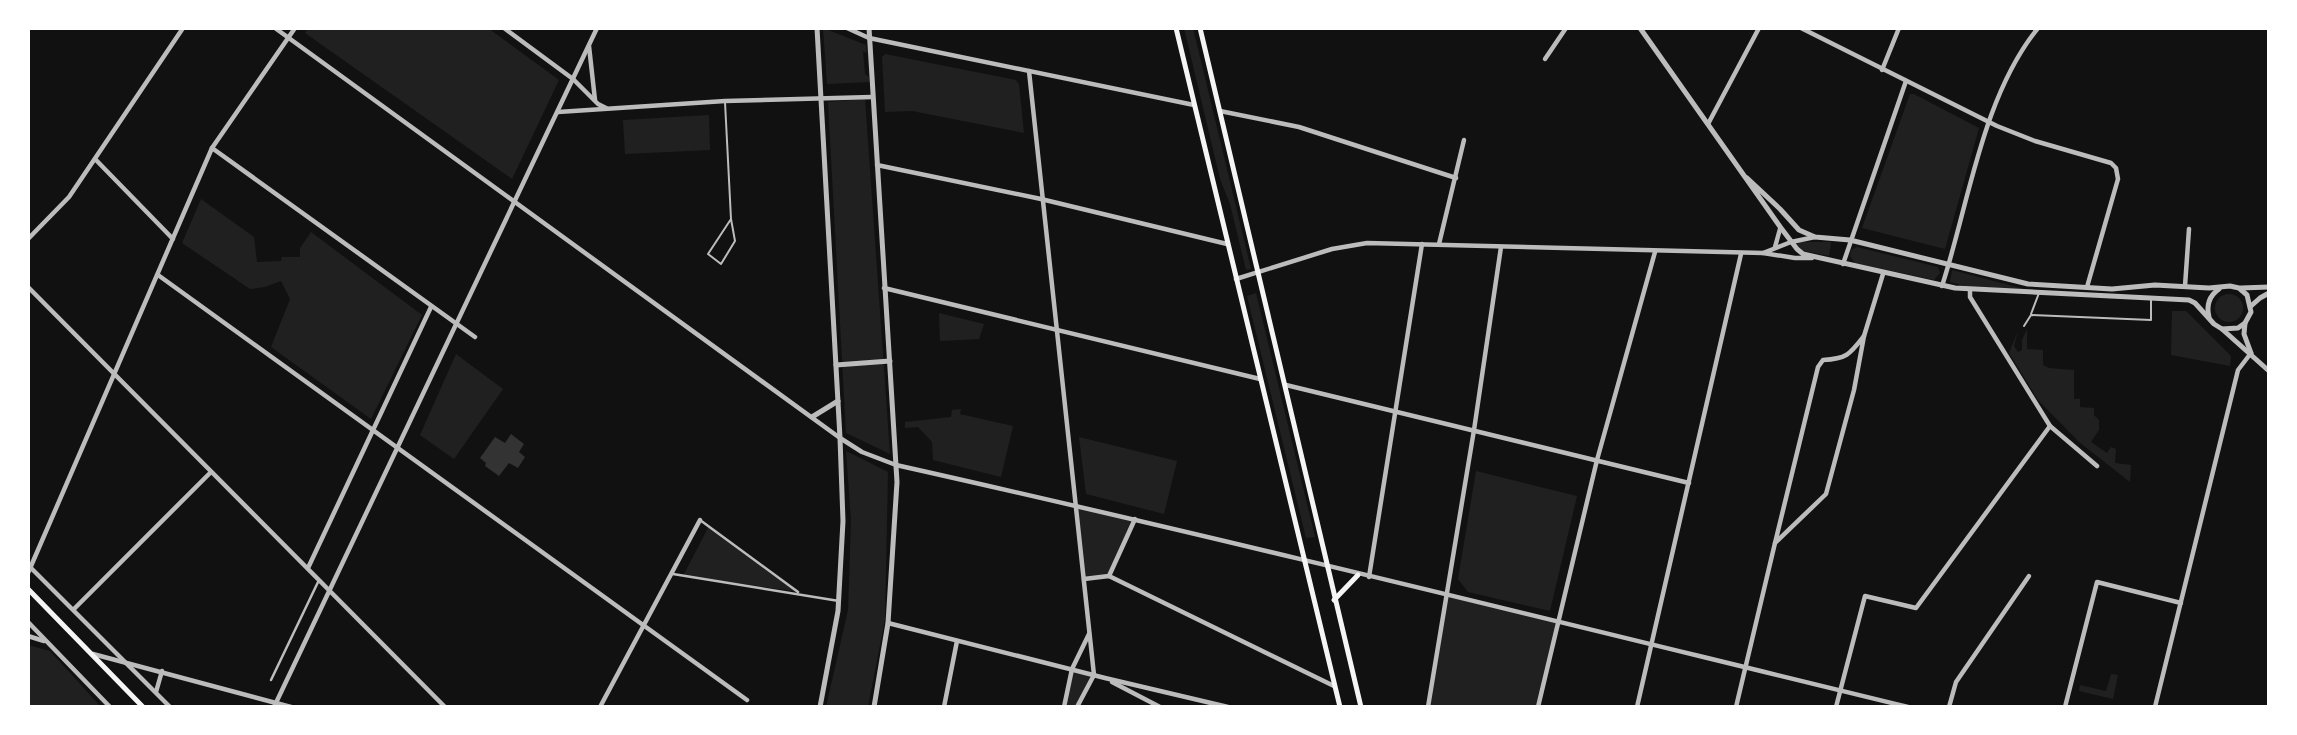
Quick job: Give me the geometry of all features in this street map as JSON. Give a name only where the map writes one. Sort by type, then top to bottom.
[{"type":"main road","points":[[1176,28],[1340,707]]},
{"type":"main road","points":[[1200,28],[1361,707]]},
{"type":"main road","points":[[1334,600],[1358,575]]},
{"type":"main road","points":[[28,589],[143,707]]},
{"type":"street","points":[[28,239],[69,197],[183,28]]},
{"type":"street","points":[[275,28],[862,452],[897,465],[1077,505],[1908,707]]},
{"type":"street","points":[[170,707],[74,609],[29,568],[212,148],[295,28]]},
{"type":"street","points":[[504,28],[607,108]]},
{"type":"street","points":[[274,705],[597,28]]},
{"type":"street","points":[[817,28],[843,521],[839,601],[820,707]]},
{"type":"street","points":[[847,28],[869,38],[1194,104]]},
{"type":"street","points":[[869,28],[897,465],[888,623],[874,707]]},
{"type":"street","points":[[1545,59],[1566,28]]},
{"type":"street","points":[[1640,28],[1791,242],[1812,258]]},
{"type":"street","points":[[1708,124],[1759,28]]},
{"type":"street","points":[[1801,28],[1989,122],[2035,141],[2111,163],[2116,168],[2118,179],[2087,287]]},
{"type":"street","points":[[1882,70],[1899,28]]},
{"type":"street","points":[[1942,286],[1996,100],[2023,46],[2038,28]]},
{"type":"street","points":[[589,46],[595,101]]},
{"type":"street","points":[[1029,71],[1094,675],[1077,707]]},
{"type":"street","points":[[1843,264],[1906,81]]},
{"type":"street","points":[[558,112],[725,101],[872,97]]},
{"type":"street","points":[[1220,111],[1299,127],[1456,178]]},
{"type":"street","points":[[1439,244],[1464,140]]},
{"type":"street","points":[[212,148],[475,337]]},
{"type":"street","points":[[96,160],[173,239]]},
{"type":"street","points":[[877,165],[1041,199],[1227,244]]},
{"type":"street","points":[[1747,177],[1798,230],[1815,237]]},
{"type":"street","points":[[1775,247],[1781,228]]},
{"type":"street","points":[[2185,286],[2189,229]]},
{"type":"street","points":[[1763,253],[1791,242],[1815,237],[1850,240],[2021,282],[2112,289],[2155,285],[2269,287]]},
{"type":"street","points":[[1235,280],[1332,249],[1367,243],[1763,253],[1812,258],[1970,290],[2189,300],[2269,371]]},
{"type":"street","points":[[1370,577],[1422,244]]},
{"type":"street","points":[[1428,707],[1501,247]]},
{"type":"street","points":[[1538,707],[1597,460],[1655,252]]},
{"type":"street","points":[[1637,707],[1741,254]]},
{"type":"street","points":[[1775,543],[1826,494],[1854,390],[1864,336],[1883,274]]},
{"type":"street","points":[[158,275],[747,700]]},
{"type":"street","points":[[2151,297],[2155,285]]},
{"type":"street","points":[[28,287],[446,707]]},
{"type":"street","points":[[884,288],[1260,379]]},
{"type":"street","points":[[2209,317],[2207,310],[2211,296],[2222,288]]},
{"type":"street","points":[[2222,329],[2238,328],[2249,318],[2251,306],[2247,295],[2239,288]]},
{"type":"street","points":[[1970,290],[1970,297],[2050,426],[2097,466]]},
{"type":"street","points":[[2251,306],[2269,293]]},
{"type":"street","points":[[308,568],[431,307]]},
{"type":"street","points":[[2245,323],[2244,334],[2251,353]]},
{"type":"street","points":[[1736,707],[1818,367],[1823,360],[1850,355],[1864,336]]},
{"type":"street","points":[[2155,707],[2238,370],[2251,353]]},
{"type":"street","points":[[836,365],[890,361]]},
{"type":"street","points":[[1286,385],[1690,483]]},
{"type":"street","points":[[812,417],[838,401]]},
{"type":"street","points":[[1836,707],[1865,596],[1916,608],[2050,426]]},
{"type":"street","points":[[74,609],[211,472]]},
{"type":"street","points":[[1109,576],[1135,519]]},
{"type":"street","points":[[600,707],[700,520],[801,594]]},
{"type":"street","points":[[671,574],[839,601]]},
{"type":"street","points":[[1084,579],[1109,576],[1335,686]]},
{"type":"street","points":[[1949,707],[1956,682],[2029,576]]},
{"type":"street","points":[[271,680],[319,580]]},
{"type":"street","points":[[2065,707],[2096,582],[2181,603]]},
{"type":"street","points":[[28,622],[110,707]]},
{"type":"street","points":[[888,623],[1228,707]]},
{"type":"street","points":[[1064,707],[1072,669],[1090,633]]},
{"type":"street","points":[[28,636],[46,642]]},
{"type":"street","points":[[944,707],[957,640]]},
{"type":"street","points":[[93,654],[162,671],[274,705],[291,707]]},
{"type":"street","points":[[156,693],[162,671]]},
{"type":"street","points":[[1105,678],[1160,707]]},
{"type":"lane","points":[[725,101],[731,219],[735,241],[721,264],[708,254],[731,219]]},
{"type":"lane","points":[[2024,326],[2039,293]]},
{"type":"lane","points":[[2031,315],[2151,320],[2151,297]]},
{"type":"shaded area","points":[[308,28],[488,28],[559,80],[512,179],[305,33]]},
{"type":"shaded area","points":[[823,28],[866,45],[867,53],[863,51],[865,74],[869,77],[869,82],[827,84]]},
{"type":"shaded area","points":[[1184,28],[1193,28],[1251,269],[1246,270],[1230,204],[1220,179]]},
{"type":"shaded area","points":[[885,54],[1016,80],[1019,84],[1024,133],[912,111],[885,112],[882,57]]},
{"type":"shaded area","points":[[1910,94],[1979,128],[1945,249],[1862,228]]},
{"type":"shaded area","points":[[865,99],[890,454],[846,433],[828,102]]},
{"type":"shaded area","points":[[709,115],[710,150],[625,154],[623,120]]},
{"type":"shaded area","points":[[201,199],[254,237],[257,262],[300,257],[300,248],[311,232],[422,315],[371,419],[271,347],[290,299],[281,281],[250,289],[182,243]]},
{"type":"shaded area","points":[[1798,242],[1831,242],[1829,256],[1804,251],[1797,245]]},
{"type":"shaded area","points":[[1857,247],[1938,267],[1940,273],[1934,280],[1855,263],[1850,256],[1851,250]]},
{"type":"shaded area","points":[[1952,270],[2024,289],[1969,287],[1950,282]]},
{"type":"shaded area","points":[[1256,293],[1315,537],[1306,538],[1247,296]]},
{"type":"shaded area","points":[[2229,294],[2239,298],[2243,308],[2239,318],[2229,322],[2219,318],[2215,308],[2219,298]]},
{"type":"shaded area","points":[[2172,311],[2186,311],[2231,356],[2230,366],[2171,355]]},
{"type":"shaded area","points":[[939,313],[984,324],[979,339],[940,341]]},
{"type":"shaded area","points":[[2027,329],[2027,349],[2043,350],[2043,365],[2074,370],[2074,399],[2080,399],[2080,407],[2094,408],[2094,415],[2099,420],[2099,430],[2091,442],[2107,453],[2111,447],[2116,449],[2115,463],[2131,465],[2130,482],[2079,442],[2038,400],[2009,353],[2018,331],[2014,346],[2018,352],[2022,350],[2022,340]]},
{"type":"shaded area","points":[[456,354],[503,389],[454,459],[420,435]]},
{"type":"shaded area","points":[[961,409],[960,414],[1013,426],[1001,477],[933,460],[932,442],[918,427],[905,428],[905,422],[951,417],[952,410]]},
{"type":"shaded area","points":[[511,434],[524,444],[519,452],[525,457],[518,468],[509,463],[499,476],[485,466],[486,463],[480,458],[495,437],[505,443]]},
{"type":"shaded area","points":[[1079,437],[1177,461],[1164,514],[1086,494]]},
{"type":"shaded area","points":[[846,451],[888,472],[885,619],[868,707],[826,707],[848,610],[851,520]]},
{"type":"shaded area","points":[[1476,471],[1577,496],[1550,611],[1468,592],[1458,579]]},
{"type":"shaded area","points":[[1077,504],[1135,519],[1109,576],[1084,579]]},
{"type":"shaded area","points":[[709,526],[801,592],[683,576]]},
{"type":"shaded area","points":[[1447,596],[1558,623],[1538,707],[1428,707]]},
{"type":"shaded area","points":[[28,645],[50,651],[101,707],[28,707]]},
{"type":"shaded area","points":[[1072,669],[1094,675],[1077,707],[1064,707]]},
{"type":"shaded area","points":[[2111,674],[2118,675],[2113,699],[2079,691],[2080,685],[2106,691]]}]
